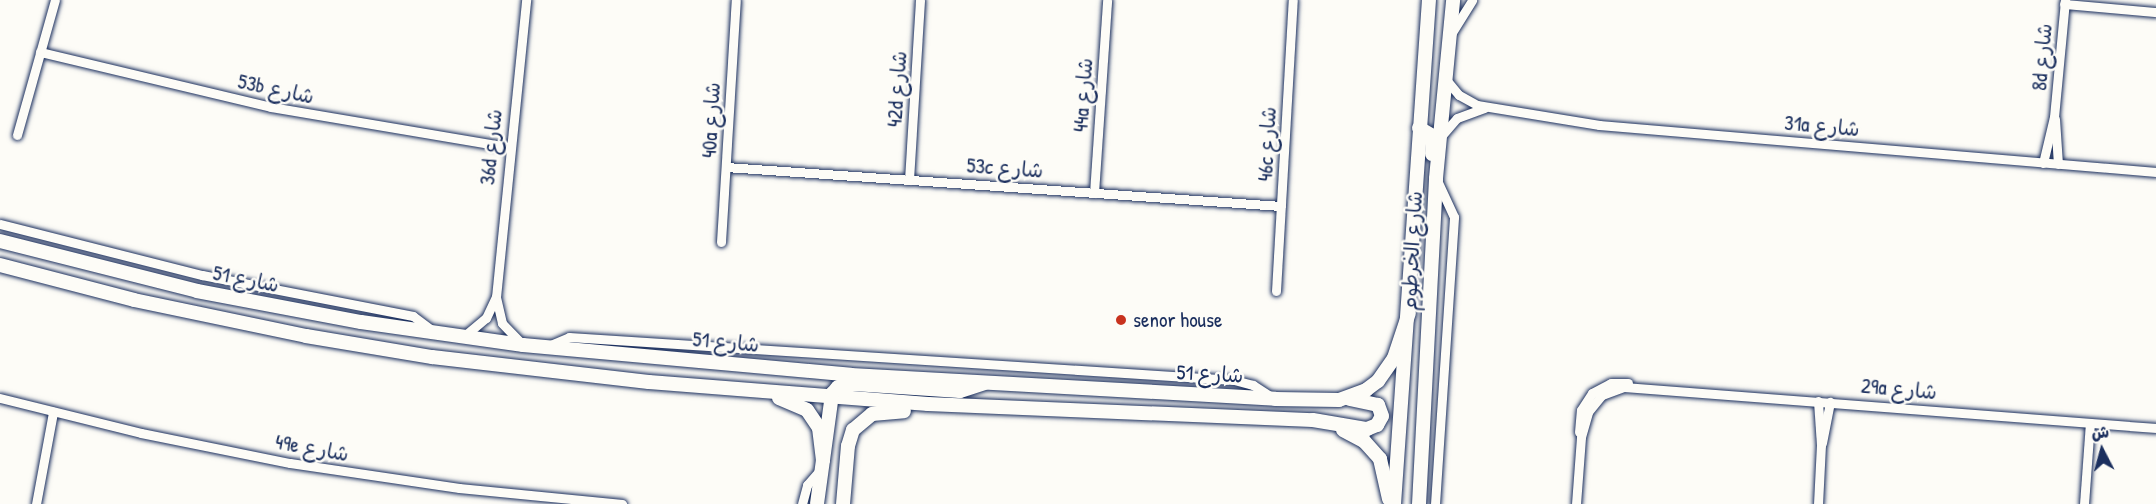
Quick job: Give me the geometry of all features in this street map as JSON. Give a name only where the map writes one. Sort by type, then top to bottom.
[{"type":"street","points":[[17,135],[55,0]]},
{"type":"street","name":"36d شارع","points":[[523,345],[502,323],[496,297],[508,147],[525,0]]},
{"type":"street","name":"40a شارع","points":[[721,242],[736,0]]},
{"type":"street","name":"42d شارع","points":[[909,180],[920,0]]},
{"type":"street","name":"44a شارع","points":[[1094,193],[1107,0]]},
{"type":"street","name":"46c شارع","points":[[1276,291],[1293,0]]},
{"type":"street","name":"شارع الخرطوم","points":[[1394,504],[1429,0]]},
{"type":"street","name":"شارع الخرطوم","points":[[1419,504],[1436,178],[1448,82],[1453,0]]},
{"type":"street","points":[[1451,33],[1472,0]]},
{"type":"street","points":[[2064,2],[2156,12]]},
{"type":"street","name":"8d شارع","points":[[2043,163],[2054,117],[2064,2]]},
{"type":"street","name":"53b شارع","points":[[40,52],[271,107],[508,147]]},
{"type":"street","name":"31a شارع","points":[[1448,82],[1467,101],[1486,108],[1599,125],[2156,172]]},
{"type":"street","name":"31a شارع","points":[[1443,134],[1457,118],[1486,108]]},
{"type":"street","name":"8d شارع","points":[[2054,117],[2058,164]]},
{"type":"street","points":[[1419,128],[1430,131],[1434,138],[1425,212],[1431,266]]},
{"type":"street","name":"53c شارع","points":[[726,167],[1281,206]]},
{"type":"street","points":[[1435,504],[1454,218],[1436,178]]},
{"type":"street","points":[[0,224],[202,275],[417,317],[435,333]]},
{"type":"street","name":"شارع 51","points":[[0,241],[197,291],[435,333],[523,345],[852,375],[1275,399],[1348,399],[1378,405],[1382,416],[1377,425],[1367,429],[1313,420],[928,404],[559,373],[369,347],[198,315],[0,265]]},
{"type":"street","name":"36d شارع","points":[[463,337],[486,318],[496,297]]},
{"type":"street","points":[[1348,399],[1378,381],[1386,370],[1409,313]]},
{"type":"street","points":[[546,347],[568,337],[1234,380],[1254,385],[1275,399]]},
{"type":"street","points":[[817,504],[831,397],[834,391],[848,384],[960,392],[985,382]]},
{"type":"street","name":"29a شارع","points":[[1576,504],[1581,437],[1579,417],[1595,396],[1611,383],[2156,428]]},
{"type":"street","points":[[762,389],[807,410],[819,428],[822,465],[807,485],[802,504]]},
{"type":"street","name":"49e شارع","points":[[0,398],[230,452],[351,473],[621,504]]},
{"type":"street","points":[[1818,401],[1821,445],[1818,504]]},
{"type":"street","points":[[1821,445],[1830,402]]},
{"type":"street","points":[[843,504],[848,446],[858,424],[880,411],[910,411],[928,404]]},
{"type":"street","points":[[36,504],[53,412]]},
{"type":"street","name":"شارع 51","points":[[1313,420],[1352,434],[1370,446],[1384,468],[1389,504]]},
{"type":"street","points":[[2084,504],[2090,423]]},
{"type":"place","name":"senor house","points":[[1121,320]]}]
